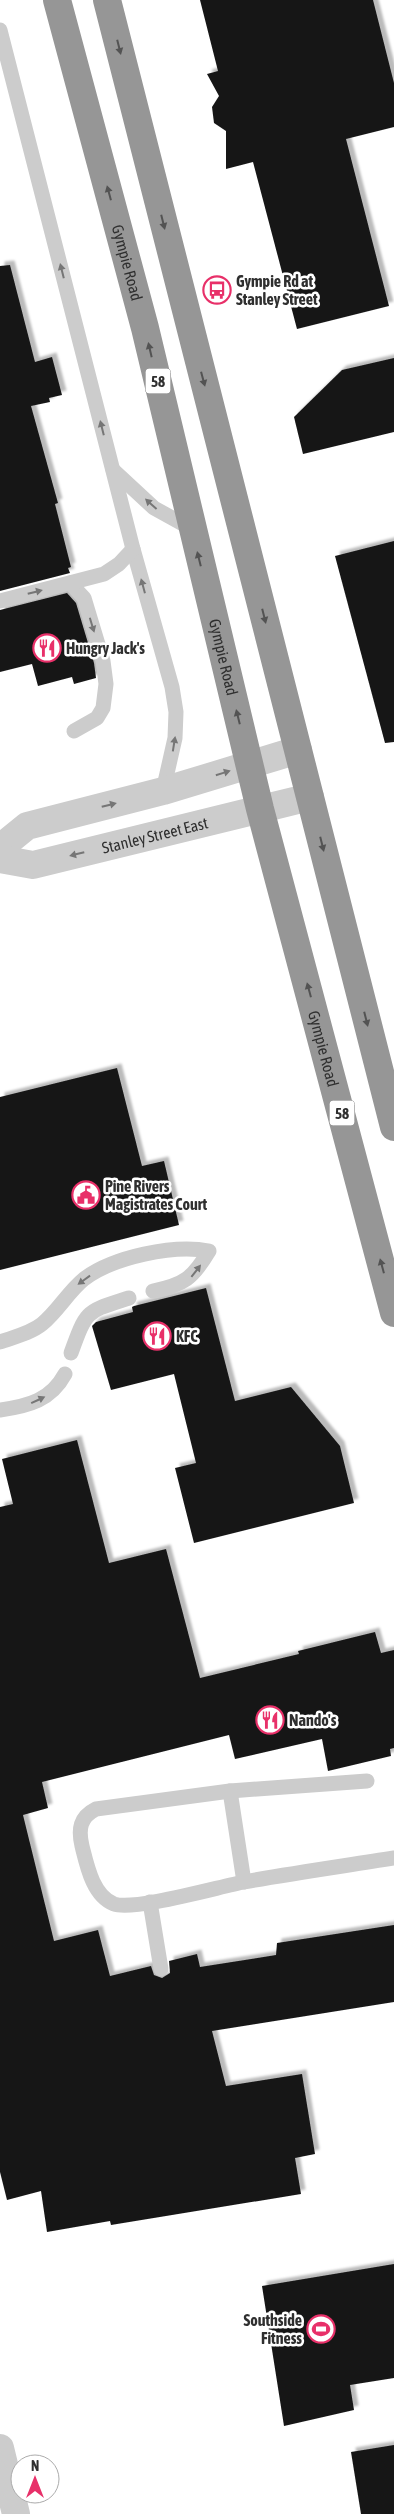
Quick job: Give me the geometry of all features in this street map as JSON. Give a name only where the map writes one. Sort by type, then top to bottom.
[{"type":"highway","name":"Gympie Road","points":[[56,0],[145,328],[260,810],[394,1313]]},
{"type":"highway","points":[[107,0],[394,1127]]},
{"type":"street","points":[[0,848],[27,826],[163,791],[298,750]]},
{"type":"street","name":"Stanley Street East","points":[[0,859],[33,865],[310,797]]},
{"type":"street","points":[[0,2448],[16,2514]]},
{"type":"lane","points":[[0,30],[133,549],[172,687],[176,712],[175,738],[163,791]]},
{"type":"lane","points":[[113,470],[154,508],[192,529]]},
{"type":"lane","points":[[0,601],[104,574],[119,564],[133,549]]},
{"type":"lane","points":[[70,583],[84,598],[102,661],[106,684],[102,708],[97,718],[74,731]]},
{"type":"lane","points":[[0,1342],[42,1325],[70,1292],[86,1278],[127,1258],[180,1248],[209,1252],[190,1278],[178,1284],[153,1291]]},
{"type":"lane","points":[[71,1353],[86,1316],[98,1308],[129,1298]]},
{"type":"lane","points":[[0,1410],[29,1404],[46,1396],[58,1388],[66,1374]]},
{"type":"lane","points":[[367,1782],[230,1791],[96,1809],[87,1814],[82,1820],[80,1829],[90,1876],[102,1897],[114,1904],[124,1906],[244,1882],[394,1858]]},
{"type":"lane","points":[[230,1791],[244,1882]]},
{"type":"lane","points":[[150,1902],[161,1969]]},
{"type":"building","points":[[200,0],[373,0],[394,83],[394,127],[346,139],[389,306],[297,329],[253,162],[226,169],[226,131],[214,123],[212,107],[219,96],[207,74],[218,71]]},
{"type":"building","points":[[10,265],[35,362],[52,357],[62,395],[49,398],[50,402],[31,406],[58,503],[55,504],[71,567],[68,568],[70,573],[0,591],[0,266]]},
{"type":"building","points":[[394,358],[394,432],[303,454],[294,417],[342,370]]},
{"type":"building","points":[[394,541],[394,742],[385,743],[335,556]]},
{"type":"building","name":"Hungry Jack's","points":[[67,593],[76,603],[94,663],[96,678],[74,684],[72,677],[38,686],[32,664],[0,672],[0,610]]},
{"type":"building","name":"Pine Rivers Magistrates Court","points":[[117,1068],[142,1166],[164,1161],[179,1225],[0,1270],[0,1097]]},
{"type":"building","points":[[206,1288],[235,1401],[291,1387],[340,1446],[354,1503],[194,1543],[175,1468],[196,1463],[174,1374],[111,1390],[92,1326],[96,1322],[133,1312],[132,1307],[134,1306]]},
{"type":"building","points":[[77,1440],[109,1563],[166,1549],[200,1678],[299,1654],[298,1651],[375,1632],[381,1653],[394,1650],[394,1748],[390,1749],[391,1756],[328,1771],[322,1739],[235,1759],[229,1735],[42,1782],[48,1808],[23,1815],[54,1941],[98,1930],[110,1976],[151,1966],[154,1975],[162,1978],[170,1973],[169,1961],[197,1954],[200,1967],[276,1955],[277,1943],[394,1925],[394,2002],[212,2031],[226,2086],[302,2074],[315,2154],[295,2158],[301,2194],[111,2225],[110,2221],[47,2232],[41,2191],[7,2200],[0,2172],[0,1507],[13,1504],[2,1459]]},
{"type":"building","points":[[394,2264],[394,2378],[350,2385],[354,2410],[284,2426],[262,2286]]},
{"type":"building","points":[[394,2445],[394,2514],[361,2514],[351,2452]]},
{"type":"place","name":"Gympie Rd at Stanley Street","points":[[217,290]]},
{"type":"place","name":"Hungry Jack's","points":[[47,648]]},
{"type":"place","name":"Pine Rivers Magistrates Court","points":[[86,1195]]},
{"type":"place","name":"KFC","points":[[157,1336]]},
{"type":"place","name":"Nando's","points":[[270,1720]]},
{"type":"place","name":"Southside Fitness","points":[[321,2329]]}]
